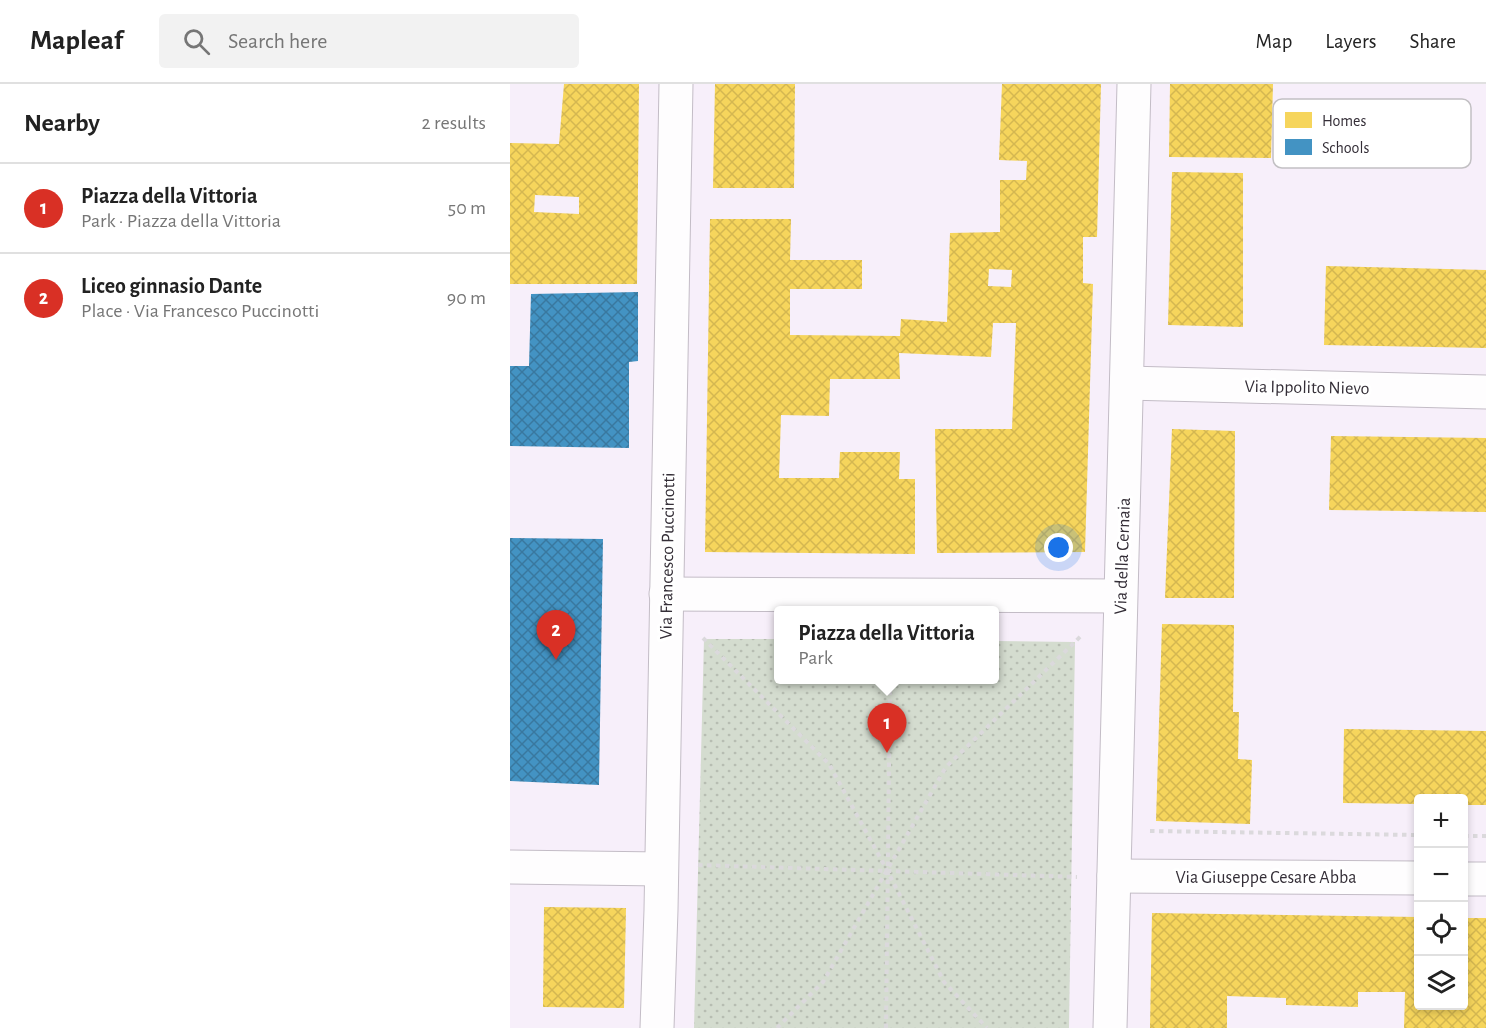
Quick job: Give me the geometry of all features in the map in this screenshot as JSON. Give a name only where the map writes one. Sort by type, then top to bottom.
[{"type":"street","name":"Via Francesco Puccinotti","points":[[657,1028],[676,867],[666,594],[675,84]]},
{"type":"street","name":"Via della Cernaia","points":[[1110,1028],[1134,84]]},
{"type":"street","name":"Via Ippolito Nievo","points":[[1127,383],[1486,392]]},
{"type":"street","points":[[666,594],[1120,596]]},
{"type":"street","points":[[510,867],[676,867]]},
{"type":"street","name":"Via Giuseppe Cesare Abba","points":[[1114,876],[1414,878]]},
{"type":"street","points":[[1468,879],[1486,879]]},
{"type":"path","points":[[697,632],[828,764],[888,872],[944,982],[987,1028]]},
{"type":"path","points":[[777,1028],[823,982],[946,767],[1082,635]]},
{"type":"path","points":[[886,1028],[890,684]]},
{"type":"path","points":[[1150,832],[1414,835]]},
{"type":"path","points":[[1468,836],[1486,836]]},
{"type":"path","points":[[676,867],[1078,877]]},
{"type":"shaded area","points":[[704,639],[774,639],[774,684],[999,684],[999,641],[1075,642],[1069,1028],[694,1028]]},
{"type":"building: Homes","points":[[564,84],[639,84],[637,284],[510,284],[510,143],[559,144]],"holes":[[[535,195],[579,197],[579,214],[534,212]]]},
{"type":"building: Homes","points":[[715,84],[795,84],[794,188],[713,188]]},
{"type":"building: Homes","points":[[1002,84],[1101,84],[1097,237],[1083,237],[1083,283],[1093,284],[1085,552],[937,553],[935,429],[1012,429],[1016,323],[993,323],[991,357],[899,353],[900,379],[830,379],[829,416],[781,415],[779,478],[839,478],[840,452],[900,452],[899,479],[915,479],[915,554],[705,552],[710,219],[791,219],[790,260],[862,260],[862,289],[790,289],[790,335],[900,336],[901,319],[947,322],[950,233],[1000,232],[1000,180],[1026,180],[1027,161],[999,160]],"holes":[[[989,269],[1012,270],[1011,287],[988,286]]]},
{"type":"building: Homes","points":[[1170,84],[1273,84],[1271,158],[1169,157]]},
{"type":"building: Homes","points":[[1172,172],[1243,173],[1243,327],[1168,325]]},
{"type":"building: Homes","points":[[1326,266],[1486,270],[1486,348],[1324,345]]},
{"type":"building: Homes","points":[[1172,429],[1235,431],[1234,598],[1165,598]]},
{"type":"building: Homes","points":[[1331,436],[1486,438],[1486,512],[1329,510]]},
{"type":"building: Homes","points":[[1162,624],[1234,625],[1233,712],[1239,712],[1238,759],[1252,760],[1250,824],[1156,821]]},
{"type":"building: Homes","points":[[1344,729],[1486,731],[1486,805],[1468,805],[1468,794],[1414,794],[1414,804],[1343,803]]},
{"type":"building: Homes","points":[[544,907],[626,908],[624,1008],[543,1007]]},
{"type":"building: Homes","points":[[1152,913],[1414,917],[1414,1010],[1468,1010],[1468,918],[1486,918],[1486,1028],[1404,1028],[1405,992],[1358,992],[1358,1007],[1286,1005],[1286,998],[1227,996],[1227,1028],[1150,1028]]},
{"type":"building: Schools","points":[[638,292],[638,361],[629,362],[629,448],[510,446],[510,366],[529,366],[531,294]]},
{"type":"building: Schools","points":[[510,538],[603,539],[599,785],[510,781]]},
{"type":"place","name":"Liceo ginnasio Dante","points":[[556,660]]},
{"type":"place","name":"Piazza della Vittoria","points":[[887,753]]}]
